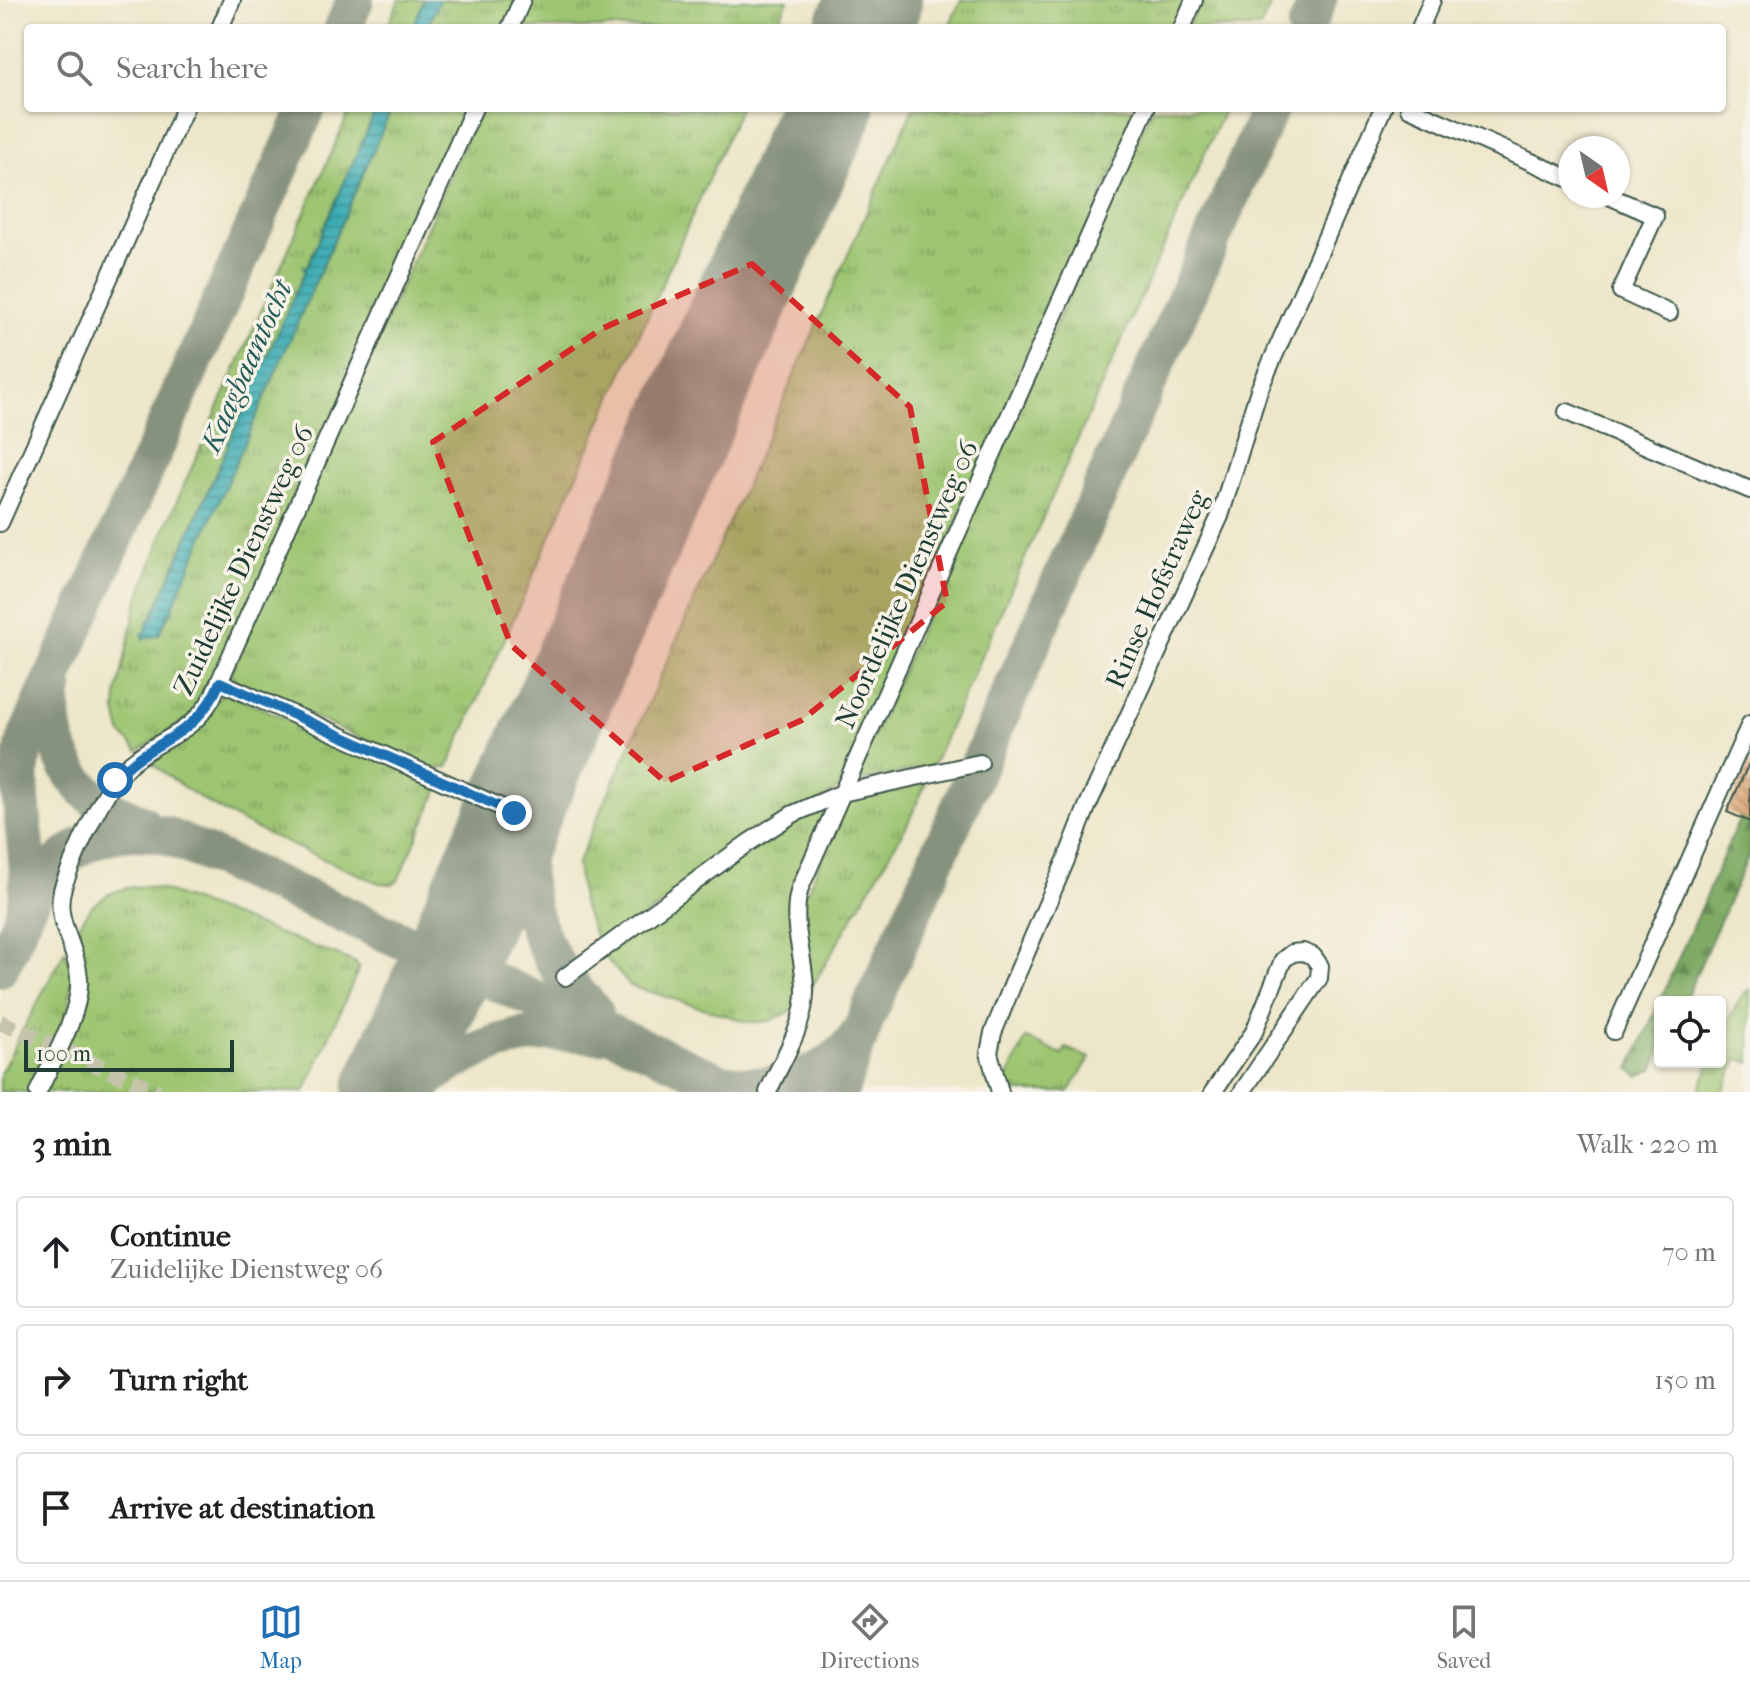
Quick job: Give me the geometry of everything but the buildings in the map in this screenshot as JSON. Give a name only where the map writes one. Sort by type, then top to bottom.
[{"type":"lane","points":[[222,24],[232,0]]},
{"type":"lane","points":[[512,24],[522,0]]},
{"type":"lane","points":[[1184,24],[1194,0]]},
{"type":"lane","points":[[1422,24],[1432,0]]},
{"type":"lane","points":[[0,523],[183,112]]},
{"type":"lane","name":"Zuidelijke Dienstweg 06","points":[[38,1092],[79,994],[77,964],[61,915],[61,895],[67,877],[115,780],[133,761],[174,738],[194,722],[208,705],[472,112]]},
{"type":"lane","name":"Noordelijke Dienstweg 06","points":[[768,1092],[799,1023],[804,1003],[796,923],[799,894],[1144,112]]},
{"type":"lane","name":"Rinse Hofstraweg","points":[[1000,1092],[990,1063],[993,1033],[1087,807],[1220,516],[1259,390],[1381,112]]},
{"type":"lane","points":[[1376,125],[1388,112]]},
{"type":"lane","points":[[1418,112],[1558,174]]},
{"type":"lane","points":[[1630,205],[1655,216],[1621,291],[1669,313]]},
{"type":"lane","points":[[1567,412],[1750,490]]},
{"type":"lane","points":[[220,682],[514,813]]},
{"type":"lane","points":[[1614,1031],[1750,724]]},
{"type":"lane","points":[[565,977],[759,835],[802,809],[842,793],[980,763]]},
{"type":"lane","points":[[1213,1092],[1249,1042],[1281,963],[1296,952],[1308,953],[1320,966],[1317,984],[1242,1092]]},
{"type":"highlighted area","points":[[752,264],[910,407],[947,602],[802,720],[665,782],[511,645],[433,442],[603,328]]},
{"type":"green space","points":[[399,0],[424,0],[414,24],[389,24]]},
{"type":"green space","points":[[439,0],[521,0],[511,24],[429,24]]},
{"type":"green space","points":[[528,0],[788,0],[778,24],[518,24]]},
{"type":"green space","points":[[961,0],[1189,0],[1178,24],[950,24]]},
{"type":"green space","points":[[1200,0],[1273,0],[1262,24],[1189,24]]},
{"type":"green space","points":[[349,112],[375,112],[306,268],[303,266],[305,270],[230,441],[226,441],[229,443],[148,621],[144,639],[173,612],[171,610],[390,112],[471,112],[207,697],[194,715],[138,751],[121,733],[116,711],[117,694],[137,603],[165,528]]},
{"type":"green space","points":[[478,112],[738,112],[448,767],[430,770],[233,680],[231,672]]},
{"type":"green space","points":[[911,112],[1139,112],[838,789],[599,946],[582,903],[577,864]]},
{"type":"green space","points":[[1150,112],[1223,112],[933,765],[862,781],[856,775]]},
{"type":"green space","points":[[225,693],[441,784],[398,880],[392,884],[379,883],[257,829],[199,797],[146,758]]},
{"type":"green space","points":[[926,783],[907,825],[810,990],[804,948],[803,900],[846,803],[850,799],[892,788]]},
{"type":"green space","points":[[1750,795],[1750,853],[1687,996],[1662,996]]},
{"type":"green space","points":[[821,808],[826,816],[802,866],[797,1009],[767,1022],[748,1022],[630,986],[604,956],[773,833]]},
{"type":"green space","points":[[144,886],[161,889],[355,962],[359,968],[305,1092],[44,1092],[78,1015],[71,937],[92,906],[109,894]]},
{"type":"green space","points":[[65,950],[73,976],[68,1009],[31,1092],[0,1092],[0,1074]]},
{"type":"green space","points":[[1750,988],[1750,1063],[1738,1058],[1723,1092],[1698,1092],[1708,1068],[1726,1068],[1726,1029],[1737,1004]]},
{"type":"green space","points":[[1654,1014],[1654,1068],[1638,1076],[1630,1069]]},
{"type":"green space","points":[[1026,1038],[1062,1055],[1066,1048],[1090,1058],[1069,1092],[1001,1092]]},
{"type":"water","points":[[424,0],[439,0],[429,24],[414,24]]},
{"type":"water","points":[[375,112],[390,112],[173,611],[169,613],[159,635],[144,639],[142,634],[146,632],[148,620],[151,621],[229,444],[226,442],[230,440],[305,271],[303,266],[307,267]]},
{"type":"taxiway","points":[[345,24],[355,0]]},
{"type":"taxiway","points":[[1308,24],[1318,0]]},
{"type":"taxiway","points":[[0,968],[18,928],[27,896],[28,866],[21,792],[22,755],[27,736],[305,112]]},
{"type":"taxiway","points":[[839,1092],[867,1016],[1268,112]]},
{"type":"taxiway","points":[[54,686],[55,736],[67,766],[76,780],[101,803],[141,823]]},
{"type":"taxiway","points":[[536,764],[525,834],[529,896],[537,926],[550,955],[594,1011]]},
{"type":"taxiway","points":[[26,909],[50,872],[82,846],[121,833],[165,835],[743,1092]]},
{"type":"taxiway","points":[[412,1092],[453,1063],[499,1042],[548,1033],[598,1035]]},
{"type":"taxiway","points":[[729,1083],[765,1085],[801,1078],[833,1061],[858,1035]]},
{"type":"runway","points":[[864,24],[875,0]]},
{"type":"runway","points":[[390,1092],[825,112]]},
{"type":"tunnel","points":[[0,1022],[158,1092]]},
{"type":"route","points":[[115,780],[133,761],[188,728],[208,705],[220,682],[514,813]]},
{"type":"water label","name":"Kaagbaantocht","points":[[246,366]]}]
